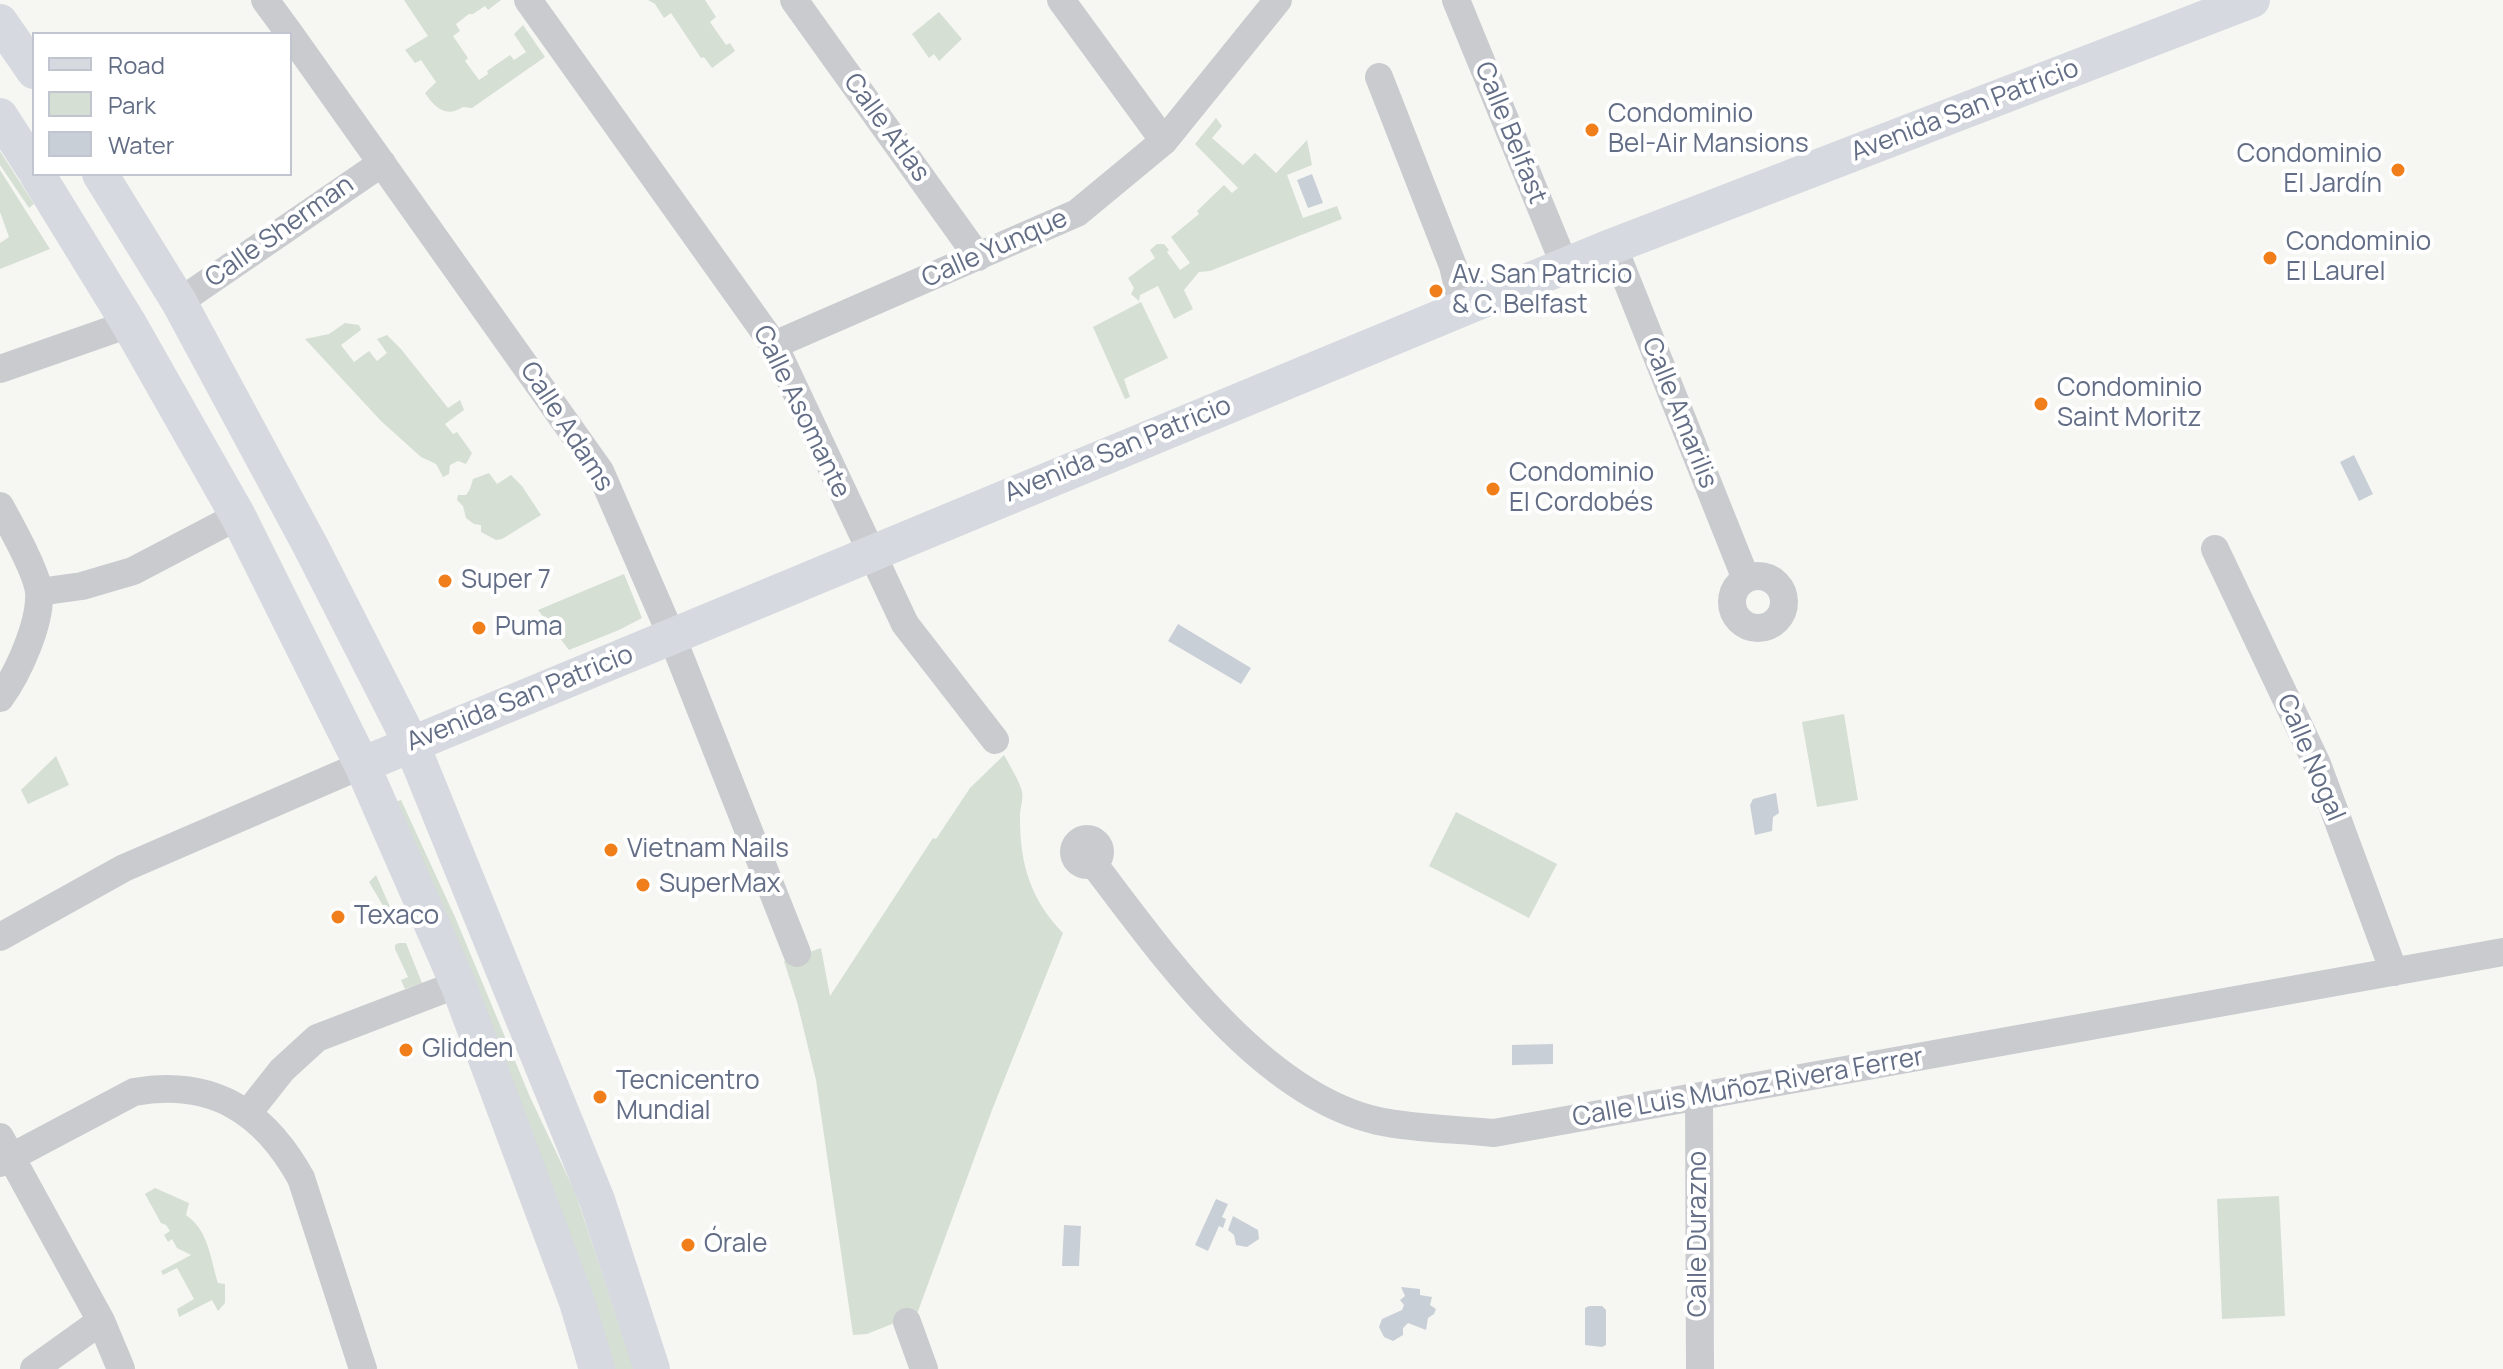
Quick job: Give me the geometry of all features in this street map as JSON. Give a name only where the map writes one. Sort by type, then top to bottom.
[{"type":"main road","name":"Avenida San Patricio","points":[[362,765],[1613,246],[2199,9],[2252,0]]},
{"type":"main road","points":[[0,22],[32,68]]},
{"type":"main road","points":[[0,116],[32,167]]},
{"type":"main road","points":[[37,176],[129,324],[238,516],[362,765],[458,984],[577,1302],[597,1369]]},
{"type":"main road","points":[[101,176],[179,302],[310,545],[411,743],[597,1200],[652,1369]]},
{"type":"street","name":"Calle Adams","points":[[265,0],[289,32]]},
{"type":"street","name":"Calle Asomante","points":[[528,0],[774,345],[905,624],[995,740]]},
{"type":"street","name":"Calle Atlas","points":[[794,0],[978,257]]},
{"type":"street","points":[[1061,0],[1164,141]]},
{"type":"street","name":"Calle Yunque","points":[[774,345],[1077,213],[1164,141],[1278,0]]},
{"type":"street","name":"Calle Belfast","points":[[1456,0],[1565,266]]},
{"type":"street","name":"Calle Adams","points":[[292,37],[600,471],[672,637],[797,953]]},
{"type":"street","points":[[1379,77],[1453,266],[1463,308]]},
{"type":"street","name":"Calle Sherman","points":[[179,302],[382,163]]},
{"type":"street","name":"Calle Amarilis","points":[[1613,246],[1746,579]]},
{"type":"street","points":[[0,369],[129,324]]},
{"type":"street","points":[[0,506],[18,537],[39,592],[23,657],[0,698]]},
{"type":"street","points":[[39,592],[82,586],[133,571],[238,516]]},
{"type":"street","name":"Calle Nogal","points":[[2215,549],[2317,764],[2394,972]]},
{"type":"street","name":"Avenida San Patricio","points":[[0,937],[124,868],[362,765]]},
{"type":"street","name":"Calle Luis Muñoz Rivera Ferrer","points":[[1093,863],[1148,936],[1205,1003],[1274,1069],[1344,1109],[1378,1121],[1494,1133],[2503,952]]},
{"type":"street","points":[[248,1113],[282,1070],[317,1038],[458,984]]},
{"type":"street","points":[[121,1369],[101,1321],[4,1152],[134,1092],[158,1088],[189,1089],[217,1097],[248,1113],[271,1132],[287,1153],[301,1178],[363,1369]]},
{"type":"street","name":"Calle Durazno","points":[[1699,1098],[1700,1369]]},
{"type":"street","points":[[34,1369],[101,1321]]},
{"type":"street","points":[[907,1322],[924,1369]]},
{"type":"green space","points":[[404,0],[501,0],[488,10],[485,6],[469,14],[456,24],[460,31],[453,36],[479,80],[510,55],[514,60],[526,52],[514,34],[523,25],[545,57],[472,108],[463,107],[451,112],[441,110],[425,93],[436,82],[421,60],[415,63],[405,50],[428,36]]},
{"type":"green space","points":[[648,0],[705,0],[716,17],[710,22],[726,45],[730,43],[735,51],[712,68],[704,57],[701,58],[671,13],[664,18],[655,4]]},
{"type":"green space","points":[[939,12],[962,39],[939,61],[934,54],[929,58],[912,34]]},
{"type":"green space","points":[[1216,118],[1222,126],[1212,138],[1243,165],[1255,153],[1276,173],[1307,140],[1312,165],[1287,175],[1303,218],[1337,206],[1342,219],[1210,271],[1199,272],[1184,290],[1193,309],[1174,319],[1158,286],[1140,295],[1139,301],[1131,294],[1134,288],[1128,278],[1155,258],[1150,250],[1157,244],[1164,244],[1180,270],[1190,263],[1171,237],[1199,214],[1197,211],[1224,185],[1232,193],[1238,188],[1195,144]]},
{"type":"green space","points":[[0,151],[34,204],[29,208],[0,165]]},
{"type":"green space","points":[[0,170],[50,249],[0,269],[0,243],[9,237],[0,212]]},
{"type":"green space","points":[[1141,302],[1168,358],[1124,379],[1130,397],[1125,399],[1093,327]]},
{"type":"green space","points":[[345,323],[359,325],[361,330],[341,345],[354,362],[369,351],[377,361],[387,353],[377,339],[387,335],[448,408],[460,400],[464,410],[445,424],[453,434],[457,432],[472,453],[466,464],[458,461],[450,465],[449,474],[443,477],[436,464],[421,457],[381,421],[305,339],[329,334]]},
{"type":"green space","points":[[489,473],[497,484],[511,475],[541,515],[496,540],[481,532],[481,525],[466,518],[463,506],[457,500],[458,495],[466,495],[473,479]]},
{"type":"green space","points":[[624,574],[642,618],[569,650],[538,610]]},
{"type":"green space","points":[[1844,714],[1858,800],[1817,807],[1802,722]]},
{"type":"green space","points":[[1004,755],[1022,792],[1020,815],[1025,867],[1035,895],[1063,933],[992,1110],[917,1314],[867,1334],[853,1335],[816,1080],[784,961],[821,948],[830,996],[933,838],[936,839],[970,788]]},
{"type":"green space","points":[[56,756],[69,785],[28,804],[21,790]]},
{"type":"green space","points":[[401,800],[455,917],[530,1097],[575,1192],[634,1369],[613,1369],[395,802]]},
{"type":"green space","points":[[1456,812],[1557,864],[1529,918],[1429,866]]},
{"type":"green space","points":[[376,875],[390,907],[385,909],[369,882]]},
{"type":"green space","points":[[399,943],[406,943],[422,983],[405,989],[401,980],[408,977],[395,949]]},
{"type":"green space","points":[[155,1188],[189,1203],[186,1215],[204,1237],[218,1283],[225,1284],[225,1303],[218,1311],[212,1300],[179,1317],[177,1309],[194,1299],[177,1268],[163,1275],[161,1271],[191,1255],[177,1248],[172,1239],[168,1242],[164,1235],[170,1231],[161,1223],[145,1194]]},
{"type":"green space","points":[[2279,1196],[2285,1316],[2222,1319],[2217,1199]]},
{"type":"water","points":[[1312,174],[1323,203],[1308,208],[1297,180]]},
{"type":"water","points":[[2354,455],[2373,494],[2359,501],[2340,462]]},
{"type":"water","points":[[1178,624],[1251,668],[1241,684],[1168,641]]},
{"type":"water","points":[[1776,793],[1779,813],[1773,817],[1772,831],[1755,835],[1750,805],[1753,799]]},
{"type":"water","points":[[1553,1044],[1553,1064],[1512,1065],[1512,1045]]},
{"type":"water","points":[[1216,1199],[1228,1204],[1222,1217],[1226,1219],[1223,1228],[1219,1226],[1208,1251],[1195,1245]]},
{"type":"water","points":[[1233,1216],[1258,1230],[1259,1239],[1247,1247],[1236,1245],[1234,1235],[1228,1230]]},
{"type":"water","points":[[1064,1225],[1081,1226],[1079,1266],[1062,1266]]},
{"type":"water","points":[[1401,1287],[1420,1289],[1420,1295],[1432,1297],[1430,1305],[1436,1309],[1428,1318],[1426,1330],[1408,1323],[1403,1328],[1403,1335],[1393,1341],[1384,1337],[1379,1327],[1382,1319],[1402,1310],[1404,1305],[1400,1300],[1405,1296]]},
{"type":"water","points":[[1602,1306],[1606,1310],[1606,1345],[1602,1347],[1585,1345],[1585,1308]]},
{"type":"place","name":"Condominio Bel-Air Mansions","points":[[1592,130]]},
{"type":"place","name":"Condominio El Jardín","points":[[2398,170]]},
{"type":"place","name":"Condominio El Laurel","points":[[2270,258]]},
{"type":"place","name":"Av. San Patricio & C. Belfast","points":[[1436,291]]},
{"type":"place","name":"Condominio Saint Moritz","points":[[2041,404]]},
{"type":"place","name":"Condominio El Cordobés","points":[[1493,489]]},
{"type":"place","name":"Super 7","points":[[445,581]]},
{"type":"place","name":"Puma","points":[[479,628]]},
{"type":"place","name":"Vietnam Nails","points":[[611,850]]},
{"type":"place","name":"SuperMax","points":[[643,885]]},
{"type":"place","name":"Texaco","points":[[338,917]]},
{"type":"place","name":"Glidden","points":[[406,1050]]},
{"type":"place","name":"Tecnicentro Mundial","points":[[600,1097]]},
{"type":"place","name":"Órale","points":[[688,1245]]}]
